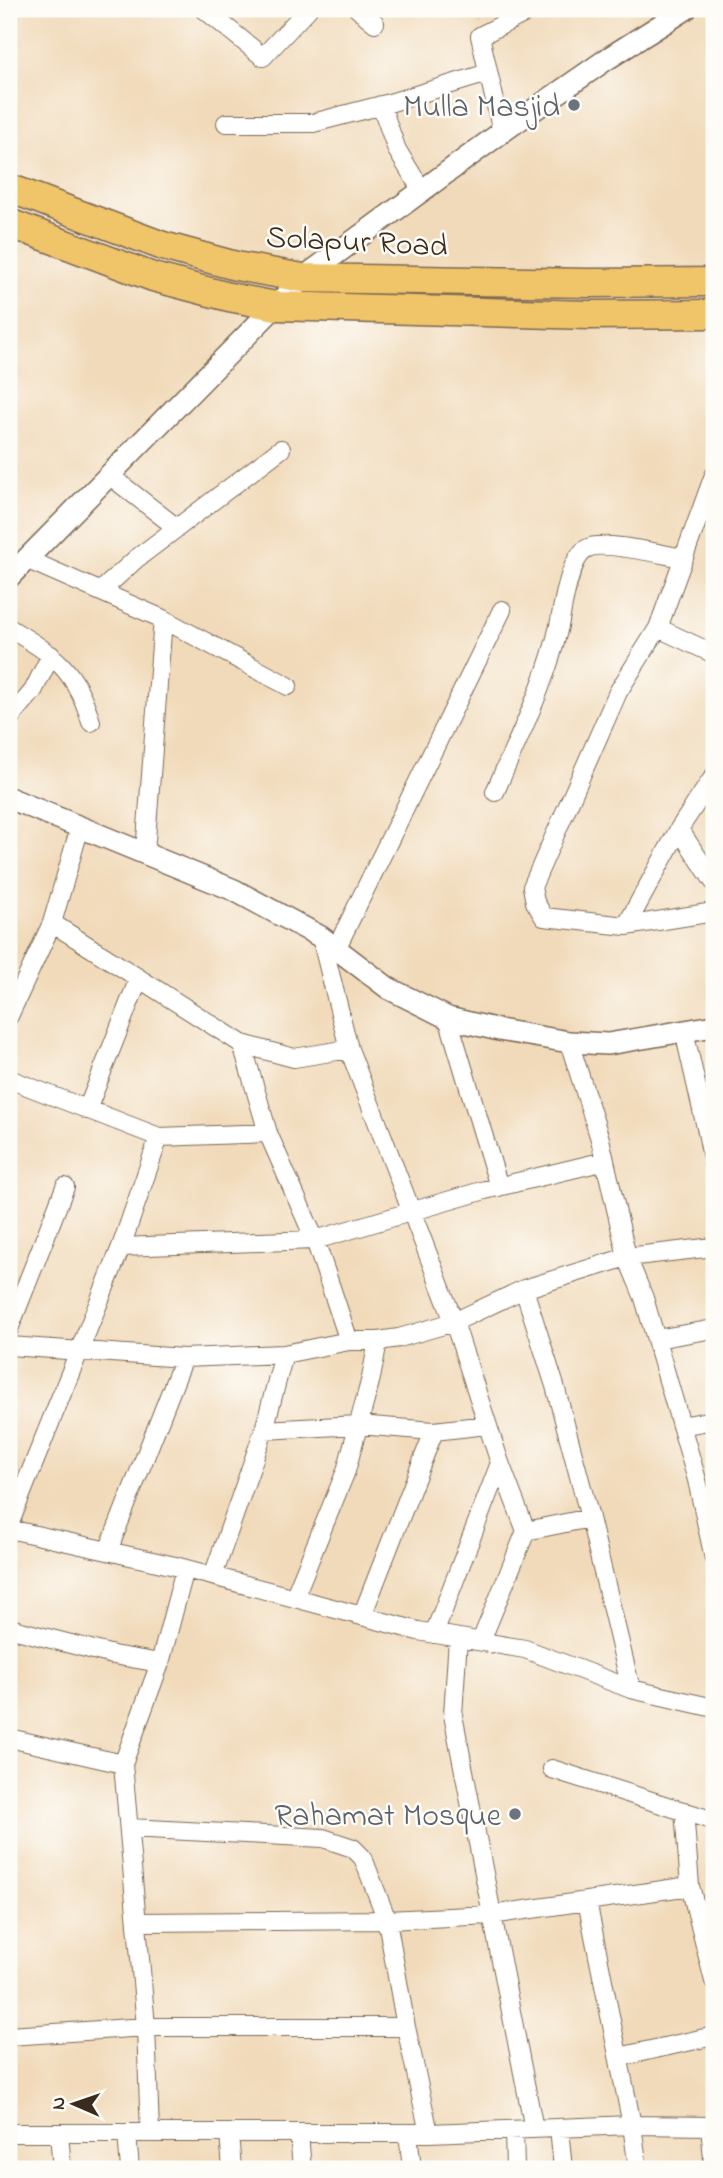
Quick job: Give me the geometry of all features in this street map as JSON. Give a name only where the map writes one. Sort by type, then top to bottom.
[{"type":"main road","name":"Solapur Road","points":[[9,188],[163,246],[236,266],[303,278],[589,283],[714,282]]},
{"type":"main road","name":"Solapur Road","points":[[9,223],[153,277],[276,306],[589,315],[714,314]]},
{"type":"street","points":[[204,9],[264,57],[308,9]]},
{"type":"street","points":[[358,9],[375,23]]},
{"type":"street","points":[[502,132],[480,36],[533,9]]},
{"type":"street","points":[[9,577],[303,278],[502,132],[607,59],[686,9]]},
{"type":"street","points":[[226,123],[313,123],[488,73]]},
{"type":"street","points":[[381,105],[397,150],[422,191]]},
{"type":"street","points":[[101,591],[122,570],[281,449]]},
{"type":"street","points":[[109,475],[177,528]]},
{"type":"street","points":[[714,475],[659,628],[618,692],[532,887],[535,902],[544,917],[626,926],[714,912]]},
{"type":"street","points":[[495,792],[544,678],[568,587],[580,553],[591,546],[609,545],[684,558]]},
{"type":"street","points":[[26,559],[163,619],[288,686]]},
{"type":"street","points":[[481,1642],[526,1531],[500,1463],[454,1322],[349,1049],[328,943],[502,610]]},
{"type":"street","points":[[145,853],[163,619]]},
{"type":"street","points":[[9,628],[51,655],[76,682],[91,722]]},
{"type":"street","points":[[659,628],[714,653]]},
{"type":"street","points":[[9,719],[33,691],[51,655]]},
{"type":"street","points":[[626,926],[679,829],[714,776]]},
{"type":"street","points":[[9,798],[234,890],[328,943],[388,988],[448,1018],[569,1042],[608,1044],[714,1026]]},
{"type":"street","points":[[9,1016],[52,923],[80,827]]},
{"type":"street","points":[[679,829],[714,882]]},
{"type":"street","points":[[52,923],[242,1044],[294,1058],[349,1049]]},
{"type":"street","points":[[87,1110],[139,978]]},
{"type":"street","points":[[448,1018],[499,1187]]},
{"type":"street","points":[[684,1031],[710,1131],[714,1168]]},
{"type":"street","points":[[569,1042],[605,1161],[627,1257],[644,1298],[697,1480],[714,1558]]},
{"type":"street","points":[[242,1044],[268,1133],[316,1240],[349,1341]]},
{"type":"street","points":[[9,1079],[159,1137],[268,1133]]},
{"type":"street","points":[[159,1137],[121,1247],[9,1527],[213,1576],[434,1634],[525,1648],[631,1689],[714,1708]]},
{"type":"street","points":[[121,1247],[316,1240],[499,1187],[605,1161]]},
{"type":"street","points":[[9,1329],[65,1187]]},
{"type":"street","points":[[9,1346],[184,1358],[284,1354],[349,1341],[378,1341],[399,1338],[454,1322],[524,1289],[627,1257],[714,1247]]},
{"type":"street","points":[[524,1289],[555,1386],[631,1689]]},
{"type":"street","points":[[656,1339],[714,1329]]},
{"type":"street","points":[[294,1598],[346,1471],[378,1341]]},
{"type":"street","points":[[213,1576],[264,1430],[284,1354]]},
{"type":"street","points":[[108,1551],[184,1358]]},
{"type":"street","points":[[681,1426],[714,1420]]},
{"type":"street","points":[[264,1430],[358,1425],[434,1431],[487,1424]]},
{"type":"street","points":[[362,1616],[434,1431]]},
{"type":"street","points":[[434,1634],[500,1463]]},
{"type":"street","points":[[526,1531],[590,1518]]},
{"type":"street","points":[[150,2133],[146,2027],[123,1764],[160,1664],[185,1569]]},
{"type":"street","points":[[9,1628],[113,1655],[160,1664]]},
{"type":"street","points":[[458,1638],[453,1715],[534,2129]]},
{"type":"street","points":[[9,1738],[123,1764]]},
{"type":"street","points":[[552,1769],[714,1821]]},
{"type":"street","points":[[684,1811],[690,1886],[714,1981]]},
{"type":"street","points":[[129,1828],[323,1838],[353,1848],[363,1858],[387,1920],[429,2133]]},
{"type":"street","points":[[137,1922],[387,1920],[491,1915],[690,1886]]},
{"type":"street","points":[[587,1901],[632,2125],[638,2169]]},
{"type":"street","points":[[9,2036],[146,2027],[406,2027]]},
{"type":"street","points":[[619,2057],[714,2036]]},
{"type":"street","points":[[9,2133],[429,2133],[632,2125],[712,2126],[714,2169]]},
{"type":"street","points":[[559,2128],[563,2169]]},
{"type":"street","points":[[514,2130],[515,2169]]},
{"type":"street","points":[[59,2133],[62,2169]]},
{"type":"street","points":[[127,2133],[130,2169]]},
{"type":"street","points":[[229,2133],[232,2169]]},
{"type":"street","points":[[299,2133],[302,2169]]},
{"type":"street","points":[[408,2133],[412,2169]]},
{"type":"place","name":"Mulla Masjid","points":[[574,105]]},
{"type":"place","name":"Rahamat Mosque","points":[[515,1814]]}]
